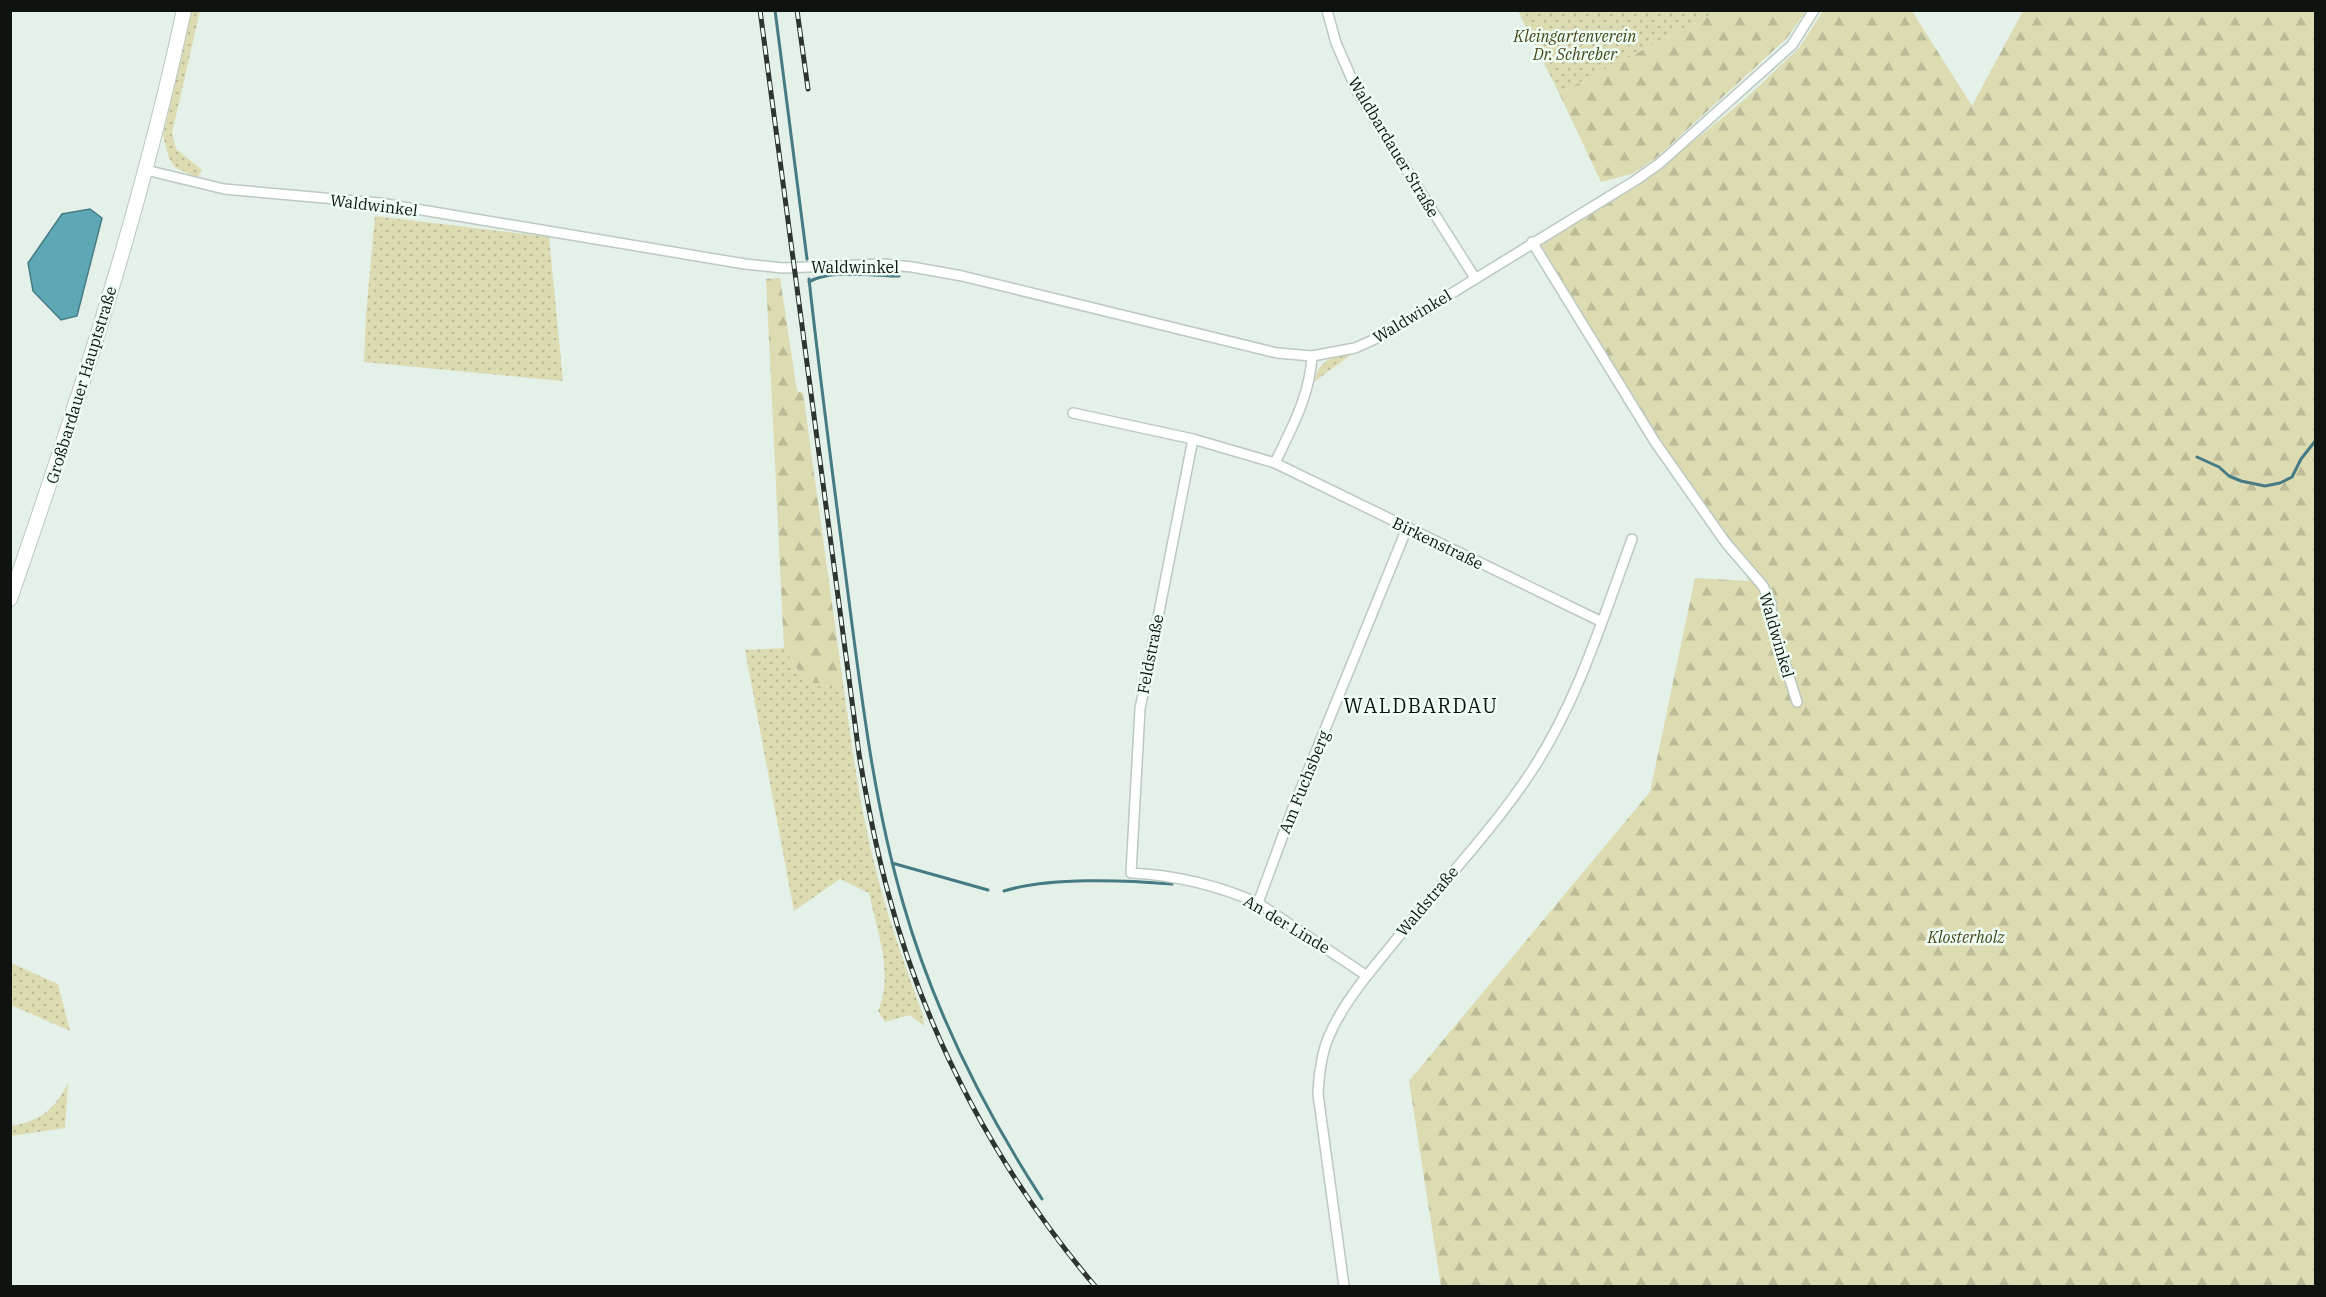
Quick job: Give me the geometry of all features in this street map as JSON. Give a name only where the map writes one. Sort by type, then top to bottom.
[{"type":"main road","name":"Großbardauer Hauptstraße","points":[[10,599],[48,490],[146,170],[184,10]]},
{"type":"street","name":"Waldbardauer Straße","points":[[1327,10],[1336,43],[1358,93],[1475,278]]},
{"type":"street","name":"Waldwinkel","points":[[146,170],[224,189],[380,204],[745,264],[783,268],[883,264],[912,267],[962,276],[1277,353],[1312,356],[1354,348],[1384,335],[1636,180],[1660,163],[1792,45],[1814,10]]},
{"type":"street","name":"Waldwinkel","points":[[1532,242],[1654,442],[1725,543],[1763,586],[1772,603],[1772,623],[1797,702]]},
{"type":"street","points":[[1275,464],[1298,415],[1308,387],[1312,356]]},
{"type":"street","name":"Birkenstraße","points":[[1073,413],[1193,439],[1275,464],[1602,622]]},
{"type":"street","name":"Feldstraße","points":[[1131,873],[1140,709],[1193,439]]},
{"type":"street","name":"Am Fuchsberg","points":[[1258,903],[1293,808],[1407,528]]},
{"type":"street","name":"Waldstraße","points":[[1344,1287],[1320,1112],[1318,1080],[1329,1036],[1367,976],[1493,823],[1531,771],[1557,728],[1578,684],[1632,538]]},
{"type":"street","name":"An der Linde","points":[[1131,873],[1198,882],[1258,903],[1367,976]]},
{"type":"green space","points":[[191,11],[200,11],[172,133],[176,149],[202,170],[197,178],[175,167],[169,158],[163,136]]},
{"type":"green space","name":"Kleingartenverein Dr. Schreber","points":[[1518,11],[1719,11],[1559,93]]},
{"type":"green space","points":[[1719,11],[1806,11],[1786,39],[1656,158],[1632,174],[1601,182],[1559,93]]},
{"type":"green space","name":"Klosterholz","points":[[1823,11],[1912,11],[1972,106],[2023,11],[2315,11],[2315,1286],[1441,1286],[1409,1081],[1650,792],[1695,578],[1749,581],[1730,544],[1692,495],[1538,246],[1641,184],[1744,100],[1799,48]]},
{"type":"green space","points":[[375,216],[549,237],[563,381],[364,362]]},
{"type":"green space","points":[[780,278],[797,391],[803,393],[843,683],[806,683],[784,648],[766,279]]},
{"type":"green space","points":[[1352,354],[1314,382],[1320,368],[1327,360]]},
{"type":"green space","points":[[784,648],[806,683],[843,683],[859,791],[871,851],[891,922],[923,1015],[924,1026],[910,1015],[885,1022],[878,1011],[883,997],[884,967],[880,937],[869,893],[840,879],[794,911],[745,650]]},
{"type":"green space","points":[[11,963],[58,984],[70,1031],[11,1005]]},
{"type":"green space","points":[[68,1083],[65,1128],[11,1136],[11,1126],[31,1121],[46,1113]]},
{"type":"water","points":[[90,209],[102,218],[77,316],[61,320],[33,291],[28,263],[62,214]]},
{"type":"waterway","points":[[775,10],[807,259]]},
{"type":"waterway","points":[[809,282],[840,274],[899,276]]},
{"type":"waterway","points":[[809,279],[865,720],[877,794],[893,867],[915,942],[945,1019],[980,1093],[1042,1199]]},
{"type":"waterway","points":[[2197,457],[2219,467],[2229,476],[2265,486],[2280,483],[2292,477],[2301,459],[2316,440]]},
{"type":"waterway","points":[[892,863],[988,890]]},
{"type":"waterway","points":[[1004,891],[1043,883],[1065,882],[1132,881],[1172,884]]},
{"type":"railway","points":[[760,10],[859,754],[884,878],[905,949],[924,1002],[971,1103],[1028,1198],[1095,1286]]},
{"type":"railway","points":[[797,10],[808,89]]},
{"type":"district","name":"WALDBARDAU","points":[[1421,706]]}]
